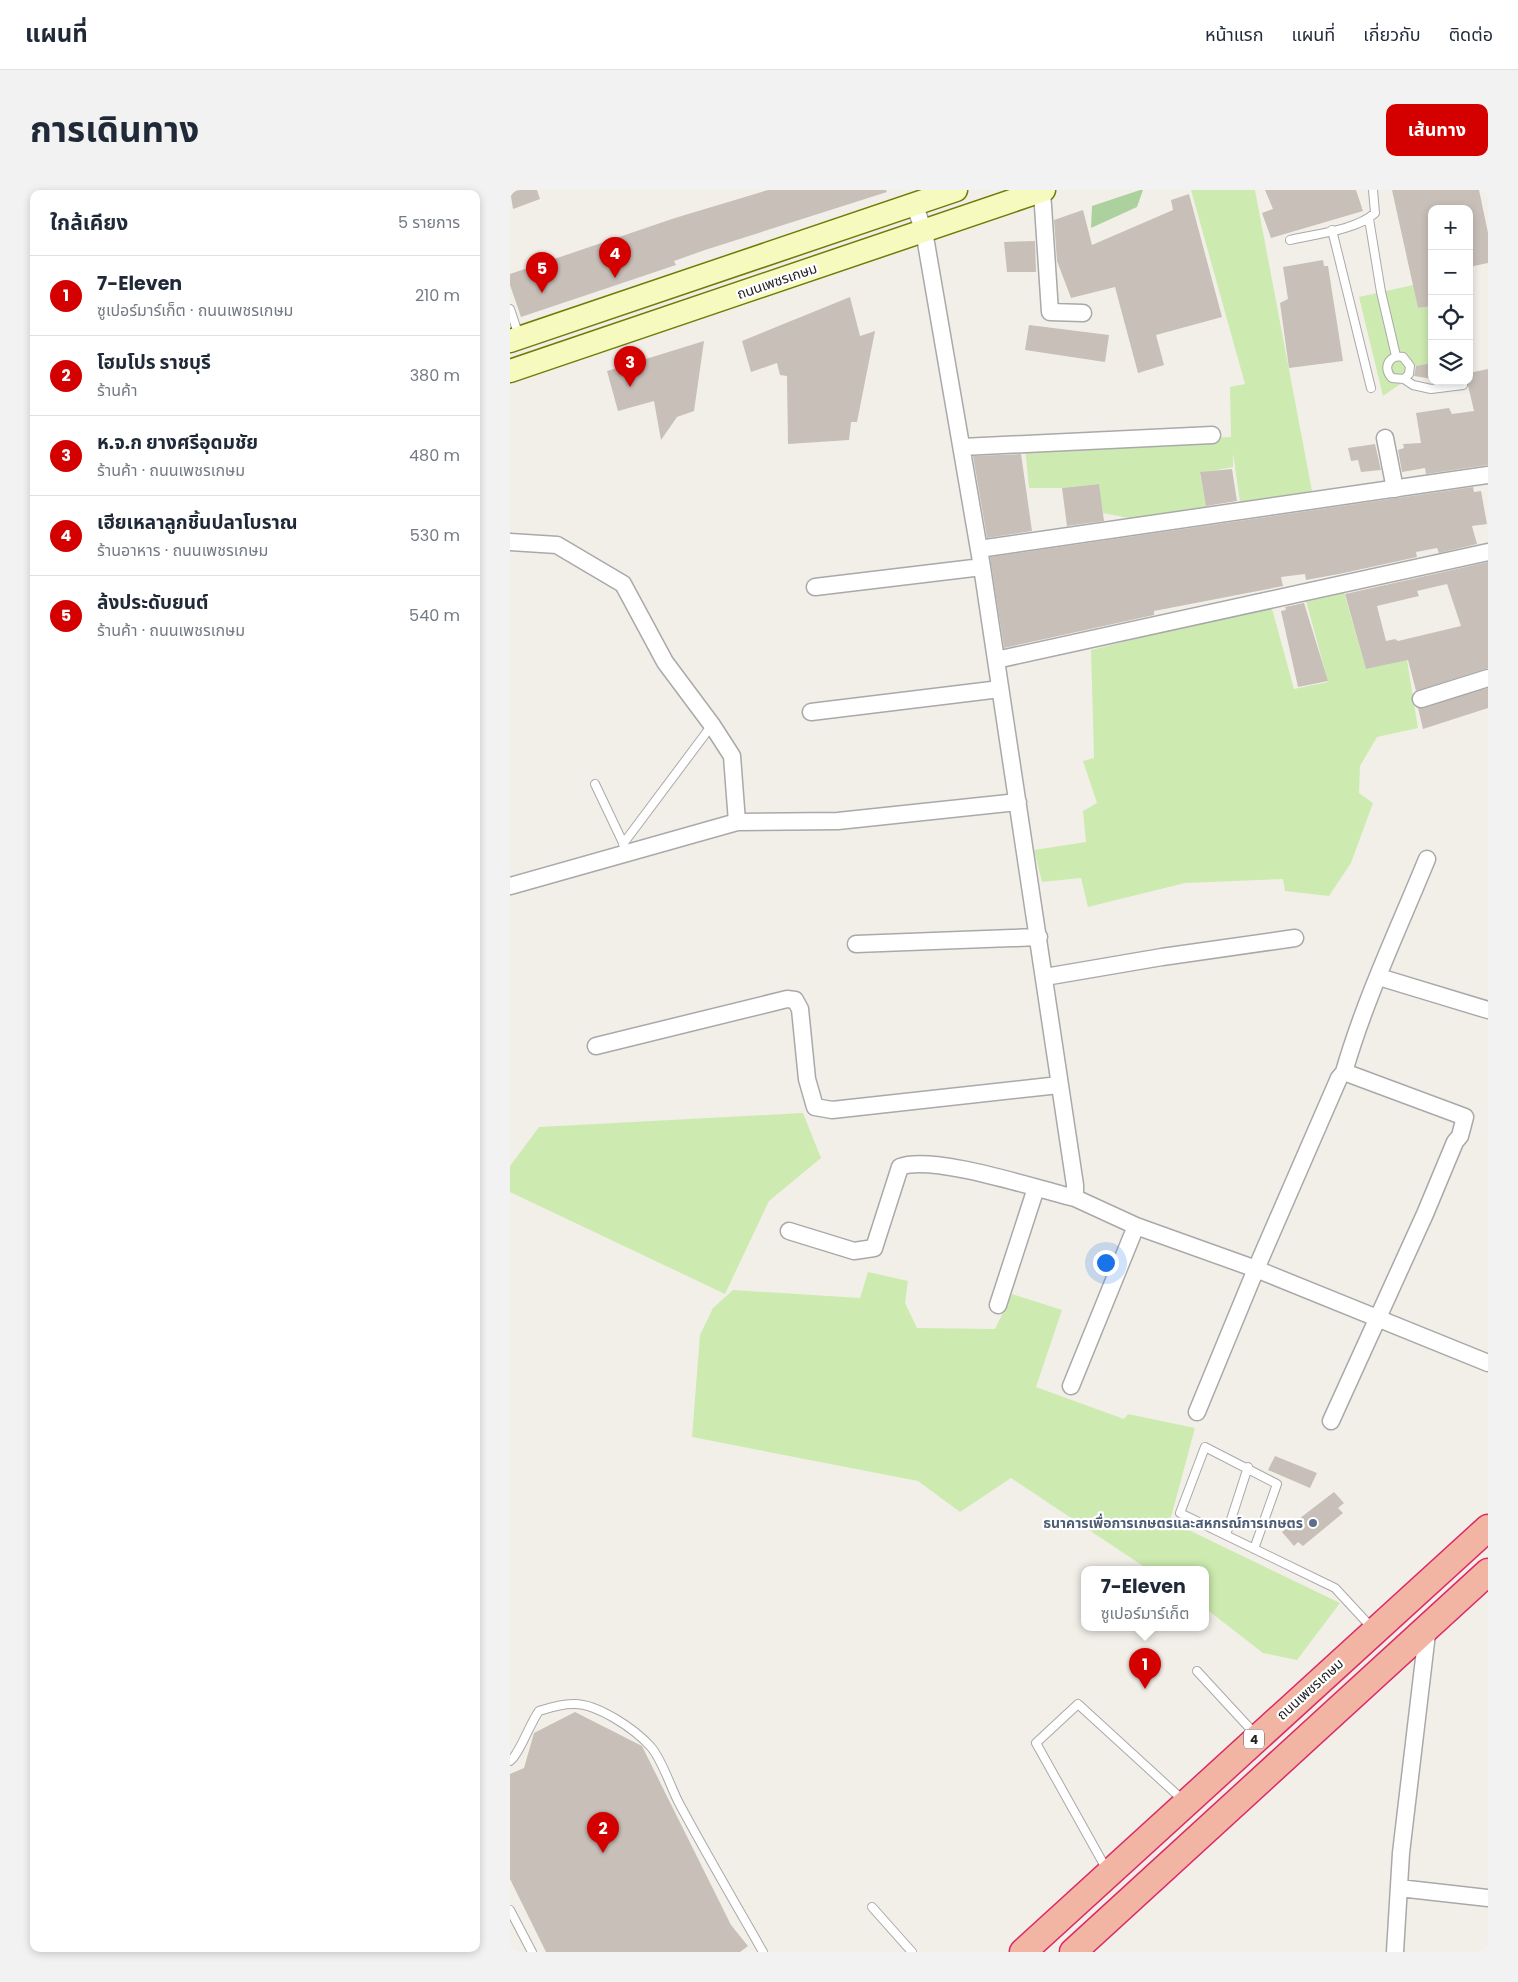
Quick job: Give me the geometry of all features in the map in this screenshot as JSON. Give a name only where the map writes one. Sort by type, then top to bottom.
[{"type":"highway","name":"ถนนเพชรเกษม","points":[[1023,1952],[1187,1804],[1257,1736],[1488,1528]]},
{"type":"highway","name":"4","points":[[1073,1952],[1488,1572]]},
{"type":"main road","name":"ถนนเพชรเกษม","points":[[515,339],[956,190]]},
{"type":"main road","name":"ถนนเพชรเกษม","points":[[510,371],[1043,190]]},
{"type":"street","points":[[1043,190],[1050,312],[1084,314]]},
{"type":"street","points":[[914,204],[924,231],[982,567],[1045,977],[1058,1085],[1075,1185],[1075,1198]]},
{"type":"street","points":[[962,447],[1212,435]]},
{"type":"street","points":[[1385,438],[1395,489]]},
{"type":"street","points":[[979,549],[1488,475]]},
{"type":"street","points":[[510,542],[557,545],[623,584],[665,662],[712,725],[732,756],[737,822]]},
{"type":"street","points":[[996,660],[1488,552]]},
{"type":"street","points":[[815,587],[982,567]]},
{"type":"street","points":[[1421,699],[1488,678]]},
{"type":"street","points":[[811,712],[1000,689]]},
{"type":"street","points":[[510,886],[625,848],[737,822],[838,821],[1018,802]]},
{"type":"street","points":[[1197,1412],[1256,1269],[1339,1078],[1344,1072],[1358,1023],[1379,977],[1427,859]]},
{"type":"street","points":[[856,944],[1038,937]]},
{"type":"street","points":[[1045,977],[1162,957],[1295,938]]},
{"type":"street","points":[[1379,977],[1488,1010]]},
{"type":"street","points":[[596,1046],[787,999],[796,1000],[800,1009],[807,1079],[815,1108],[832,1110],[1058,1085]]},
{"type":"street","points":[[1331,1422],[1379,1318],[1455,1142],[1460,1136],[1465,1117],[1344,1072]]},
{"type":"street","points":[[789,1231],[854,1251],[874,1248],[900,1167],[908,1164],[932,1163],[1075,1198],[1136,1226],[1256,1269],[1488,1363]]},
{"type":"street","points":[[998,1305],[1036,1188]]},
{"type":"street","points":[[1071,1386],[1136,1226]]},
{"type":"street","points":[[1395,1952],[1398,1888],[1428,1625]]},
{"type":"street","points":[[1398,1888],[1488,1898]]},
{"type":"lane","points":[[1290,240],[1369,219],[1376,212],[1373,190]]},
{"type":"lane","points":[[1369,219],[1381,292],[1396,356]]},
{"type":"lane","points":[[1332,230],[1371,388]]},
{"type":"lane","points":[[510,309],[515,339]]},
{"type":"lane","points":[[1404,379],[1409,374],[1410,366],[1403,357],[1396,356],[1389,361],[1386,370],[1392,378],[1404,379],[1414,385],[1431,389],[1463,385]]},
{"type":"lane","points":[[595,784],[625,848],[712,725]]},
{"type":"lane","points":[[1254,1549],[1278,1484],[1248,1467],[1205,1447],[1180,1513],[1226,1535],[1254,1549],[1335,1588],[1374,1631]]},
{"type":"lane","points":[[1226,1535],[1248,1467]]},
{"type":"lane","points":[[1197,1671],[1257,1736]]},
{"type":"lane","points":[[510,1761],[516,1757],[523,1738],[539,1711],[553,1707],[574,1703],[592,1707],[608,1714],[634,1732],[652,1748],[680,1804],[763,1952]]},
{"type":"lane","points":[[1109,1874],[1036,1743],[1078,1704],[1187,1804]]},
{"type":"lane","points":[[872,1907],[912,1952]]},
{"type":"lane","points":[[510,1910],[532,1952]]},
{"type":"green space","points":[[1143,190],[1137,207],[1091,228],[1092,206]]},
{"type":"green space","points":[[1191,190],[1255,190],[1312,491],[1240,502],[1233,453],[1233,467],[1200,473],[1207,510],[1133,519],[1103,513],[1098,484],[1062,488],[1029,488],[1025,447],[1231,437],[1230,387],[1245,384]]},
{"type":"green space","points":[[1413,285],[1418,308],[1428,307],[1428,364],[1413,367],[1412,376],[1383,396],[1359,297]]},
{"type":"green space","points":[[1343,589],[1366,669],[1407,660],[1418,728],[1377,737],[1360,766],[1359,793],[1373,803],[1351,863],[1329,896],[1285,891],[1283,879],[1185,883],[1088,907],[1081,878],[1042,882],[1034,850],[1086,842],[1083,811],[1097,803],[1083,761],[1094,758],[1091,650],[1271,605],[1294,689],[1328,682],[1305,597]]},
{"type":"green space","points":[[803,1113],[821,1158],[769,1201],[725,1294],[510,1192],[510,1166],[539,1127]]},
{"type":"green space","points":[[868,1272],[908,1281],[905,1303],[917,1328],[995,1329],[1012,1294],[1062,1310],[1036,1387],[1124,1419],[1128,1414],[1195,1428],[1170,1521],[1340,1603],[1297,1660],[1263,1653],[1209,1611],[1209,1566],[1143,1566],[1011,1478],[960,1512],[918,1481],[692,1437],[700,1335],[713,1308],[733,1290],[860,1298]]},
{"type":"building","points":[[510,190],[537,190],[540,199],[513,209]]},
{"type":"building","points":[[768,190],[886,190],[887,192],[705,250],[674,261],[676,265],[521,317],[510,285],[510,274],[675,218]]},
{"type":"building","points":[[1265,190],[1356,190],[1363,211],[1271,238],[1262,213],[1273,209]]},
{"type":"building","points":[[1392,190],[1479,190],[1488,233],[1488,263],[1473,266],[1473,205],[1428,205],[1428,307],[1418,308]]},
{"type":"building","points":[[1189,194],[1222,317],[1156,335],[1164,365],[1138,373],[1115,287],[1071,298],[1057,261],[1054,220],[1083,210],[1092,245],[1173,210],[1171,200]]},
{"type":"building","points":[[1035,241],[1036,272],[1007,272],[1004,242]]},
{"type":"building","points":[[1323,260],[1324,266],[1328,266],[1343,361],[1289,368],[1280,303],[1288,299],[1283,267]]},
{"type":"building","points":[[850,297],[860,336],[875,331],[857,422],[851,422],[849,440],[788,444],[787,376],[780,375],[777,363],[751,372],[742,341]]},
{"type":"building","points":[[1029,325],[1109,335],[1105,362],[1025,350]]},
{"type":"building","points":[[704,341],[694,411],[677,417],[661,440],[654,401],[618,411],[607,371]]},
{"type":"building","points":[[1428,364],[1428,378],[1414,376],[1416,366]]},
{"type":"building","points":[[1488,369],[1488,465],[1426,474],[1425,468],[1402,472],[1398,450],[1404,448],[1403,444],[1421,443],[1416,413],[1449,408],[1452,414],[1474,411],[1468,385],[1473,385],[1473,372]]},
{"type":"building","points":[[1375,444],[1381,470],[1361,472],[1358,460],[1351,461],[1348,448]]},
{"type":"building","points":[[1021,454],[1032,531],[987,538],[973,456]]},
{"type":"building","points":[[1232,469],[1237,501],[1206,506],[1200,472]]},
{"type":"building","points":[[1099,484],[1104,521],[1067,526],[1062,488]]},
{"type":"building","points":[[1473,487],[1474,492],[1481,491],[1487,524],[1472,526],[1477,544],[1439,553],[1437,548],[1416,552],[1417,557],[1306,580],[1305,574],[1281,577],[1283,586],[1154,611],[1154,615],[1004,648],[990,557]]},
{"type":"building","points":[[1488,562],[1488,668],[1416,691],[1408,660],[1366,669],[1345,594]],"holes":[[[1447,584],[1461,626],[1398,641],[1395,639],[1386,641],[1377,606],[1419,596],[1417,591]]]},
{"type":"building","points":[[1304,603],[1328,681],[1298,687],[1281,611],[1286,610],[1285,607]]},
{"type":"building","points":[[1488,688],[1488,708],[1423,729],[1418,708]]},
{"type":"building","points":[[1275,1456],[1317,1473],[1310,1488],[1268,1470]]},
{"type":"building","name":"ธนาคารเพื่อการเกษตรและสหกรณ์การเกษตร","points":[[1334,1492],[1344,1503],[1338,1508],[1343,1513],[1303,1546],[1298,1542],[1294,1546],[1282,1532]]},
{"type":"building","points":[[575,1712],[642,1746],[731,1925],[748,1946],[740,1952],[546,1952],[510,1879],[510,1774],[524,1768],[534,1733]]},
{"type":"place","name":"เฮียเหลาลูกชิ้นปลาโบราณ","points":[[615,278]]},
{"type":"place","name":"ล้งประดับยนต์","points":[[542,293]]},
{"type":"place","name":"ห.จ.ก ยางศรีอุดมชัย","points":[[630,387]]},
{"type":"place","name":"ธนาคารเพื่อการเกษตรและสหกรณ์การเกษตร","points":[[1313,1523]]},
{"type":"place","name":"7-Eleven","points":[[1145,1689]]},
{"type":"place","name":"โฮมโปร ราชบุรี","points":[[603,1853]]}]
